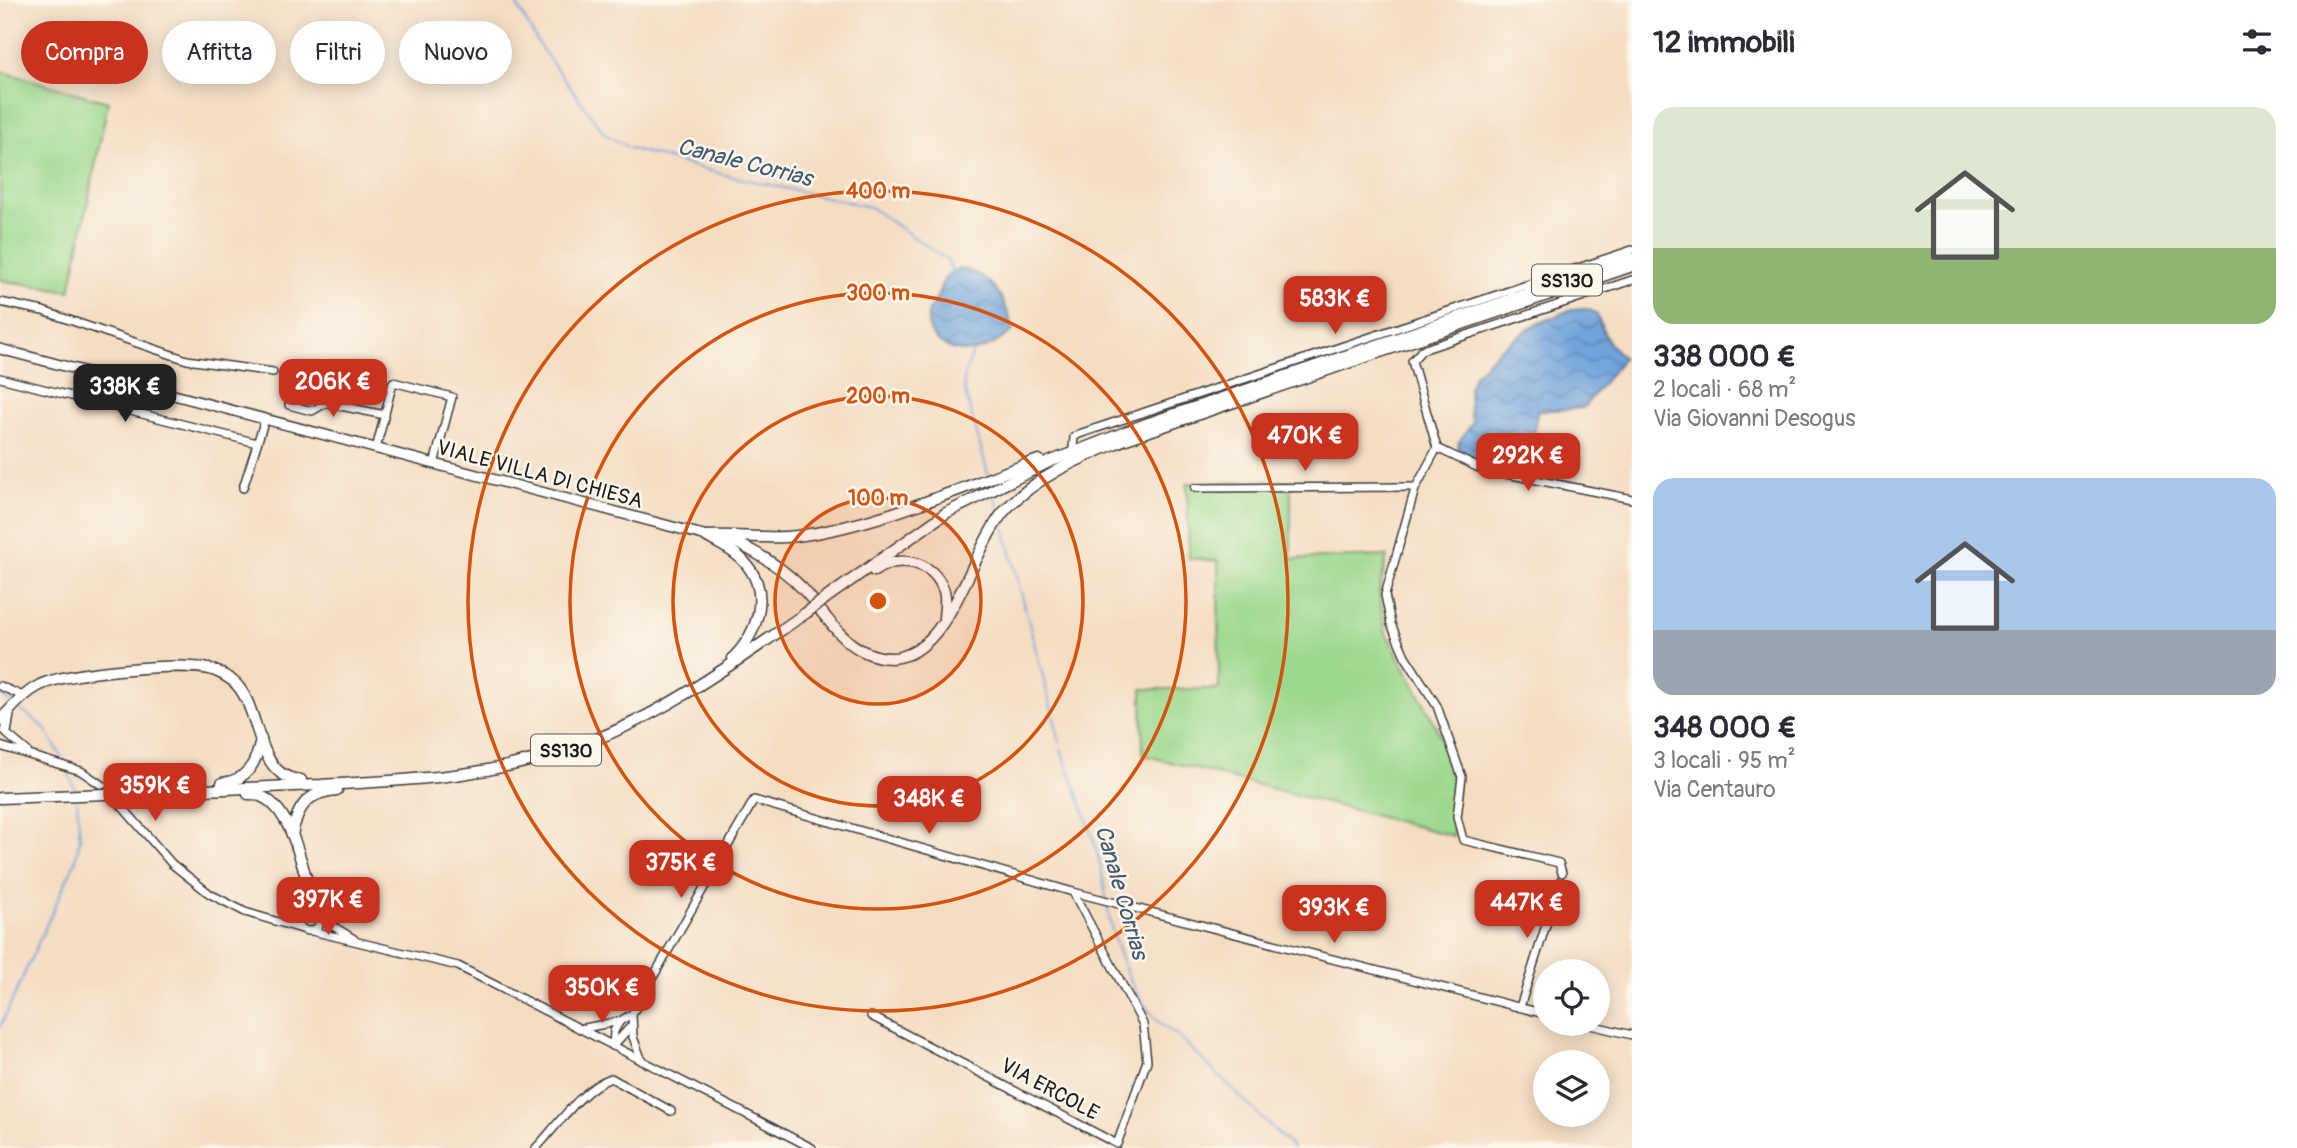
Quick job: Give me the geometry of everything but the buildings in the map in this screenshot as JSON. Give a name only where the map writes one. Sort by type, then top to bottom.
[{"type":"highway","name":"SS130","points":[[0,798],[438,779],[498,770],[574,748],[643,716],[726,666],[806,613],[929,524],[977,496],[995,481],[1146,424],[1632,258]]},
{"type":"highway","name":"SS130","points":[[1049,462],[1632,267]]},
{"type":"highway","points":[[706,536],[777,538],[823,531],[871,519],[974,482],[995,481],[1073,449],[1146,424]]},
{"type":"highway","points":[[741,545],[788,575],[844,637],[869,654],[892,657],[915,651],[933,638],[944,622],[993,526],[1004,511],[1041,478],[1121,440]]},
{"type":"highway","points":[[706,536],[730,550],[747,565],[759,593],[760,606],[753,633],[743,653]]},
{"type":"highway","points":[[827,598],[849,589],[881,566],[907,560],[927,568],[937,578],[945,598],[944,622]]},
{"type":"highway","points":[[0,720],[23,696],[42,684],[70,676],[185,667],[210,669],[240,688],[253,712],[261,739],[274,767],[291,779],[358,778],[389,782]]},
{"type":"highway","points":[[5,730],[9,710]]},
{"type":"highway","points":[[175,791],[241,778],[256,760],[261,739]]},
{"type":"highway","points":[[292,836],[297,809],[314,795],[389,782]]},
{"type":"highway","points":[[175,791],[265,796],[277,806],[292,836],[318,914]]},
{"type":"highway","points":[[301,912],[307,886]]},
{"type":"main road","name":"VIALE VILLA DI CHIESA","points":[[0,349],[741,545]]},
{"type":"street","points":[[1073,449],[1074,438],[1079,434],[1632,250]]},
{"type":"street","points":[[1521,1007],[1561,877],[1559,863],[1463,839],[1457,817],[1462,777],[1437,706],[1400,645],[1385,595],[1416,487],[1437,448],[1412,370],[1414,355],[1422,350],[1632,280]]},
{"type":"street","points":[[0,302],[43,311],[187,360],[273,372]]},
{"type":"street","points":[[81,398],[87,372]]},
{"type":"street","points":[[101,404],[106,377]]},
{"type":"street","points":[[0,378],[257,443]]},
{"type":"street","points":[[376,449],[393,382],[452,397],[434,464]]},
{"type":"street","points":[[289,405],[312,411],[326,404],[385,415]]},
{"type":"street","points":[[243,488],[265,419]]},
{"type":"street","points":[[1437,448],[1481,469],[1632,499]]},
{"type":"street","points":[[1195,488],[1416,487]]},
{"type":"street","points":[[0,686],[23,696]]},
{"type":"street","points":[[30,753],[5,730],[0,746],[30,753],[81,771],[106,788],[172,864],[210,894],[245,912],[302,929],[458,965],[812,1148]]},
{"type":"street","points":[[642,1061],[632,1026],[632,1014],[754,800],[1073,892],[1533,1010]]},
{"type":"street","name":"VIA ERCOLE","points":[[872,1016],[1117,1144],[1147,1061],[1143,1024],[1073,892]]},
{"type":"street","points":[[273,920],[301,912],[318,914],[357,941]]},
{"type":"street","points":[[301,912],[298,922],[302,929]]},
{"type":"street","points":[[312,931],[319,925],[318,914]]},
{"type":"street","points":[[579,1029],[620,1021],[632,1014]]},
{"type":"street","points":[[613,1046],[614,1031],[620,1021]]},
{"type":"street","points":[[613,1046],[632,1026]]},
{"type":"street","points":[[1610,1030],[1632,1035]]},
{"type":"street","points":[[536,1148],[588,1093],[601,1082],[611,1079],[671,1111]]},
{"type":"green space","points":[[0,71],[21,77],[21,84],[45,84],[108,102],[70,291],[0,280]]},
{"type":"green space","points":[[1291,481],[1291,559],[1387,556],[1379,593],[1386,633],[1432,718],[1457,774],[1453,836],[1143,755],[1142,689],[1219,689],[1218,561],[1189,558],[1187,483]]},
{"type":"water","points":[[961,269],[982,277],[997,291],[1007,309],[1013,331],[992,345],[975,351],[955,350],[946,346],[932,334],[928,325],[929,311],[945,278]]},
{"type":"water","points":[[1587,309],[1596,313],[1608,342],[1623,358],[1583,408],[1537,411],[1534,437],[1490,453],[1481,461],[1458,449],[1458,443],[1473,422],[1470,416],[1469,388],[1475,374],[1500,349],[1535,325],[1570,310]]},
{"type":"waterway","name":"Canale Corrias","points":[[514,0],[541,48],[605,134],[629,148],[725,175],[870,207],[947,260],[953,273]]},
{"type":"waterway","name":"Canale Corrias","points":[[973,352],[964,376],[964,388],[988,474]]},
{"type":"waterway","name":"Canale Corrias","points":[[994,493],[999,511]]},
{"type":"waterway","name":"Canale Corrias","points":[[1003,523],[1060,742]]},
{"type":"waterway","points":[[0,695],[10,702]]},
{"type":"waterway","points":[[19,709],[43,726],[62,757]]},
{"type":"waterway","name":"Canale Corrias","points":[[1061,749],[1094,841],[1106,898]]},
{"type":"waterway","points":[[68,771],[76,792]]},
{"type":"waterway","points":[[0,1027],[75,862],[80,838],[77,801]]},
{"type":"waterway","name":"Canale Corrias","points":[[1107,903],[1121,959],[1129,978],[1150,1012],[1293,1148]]}]
